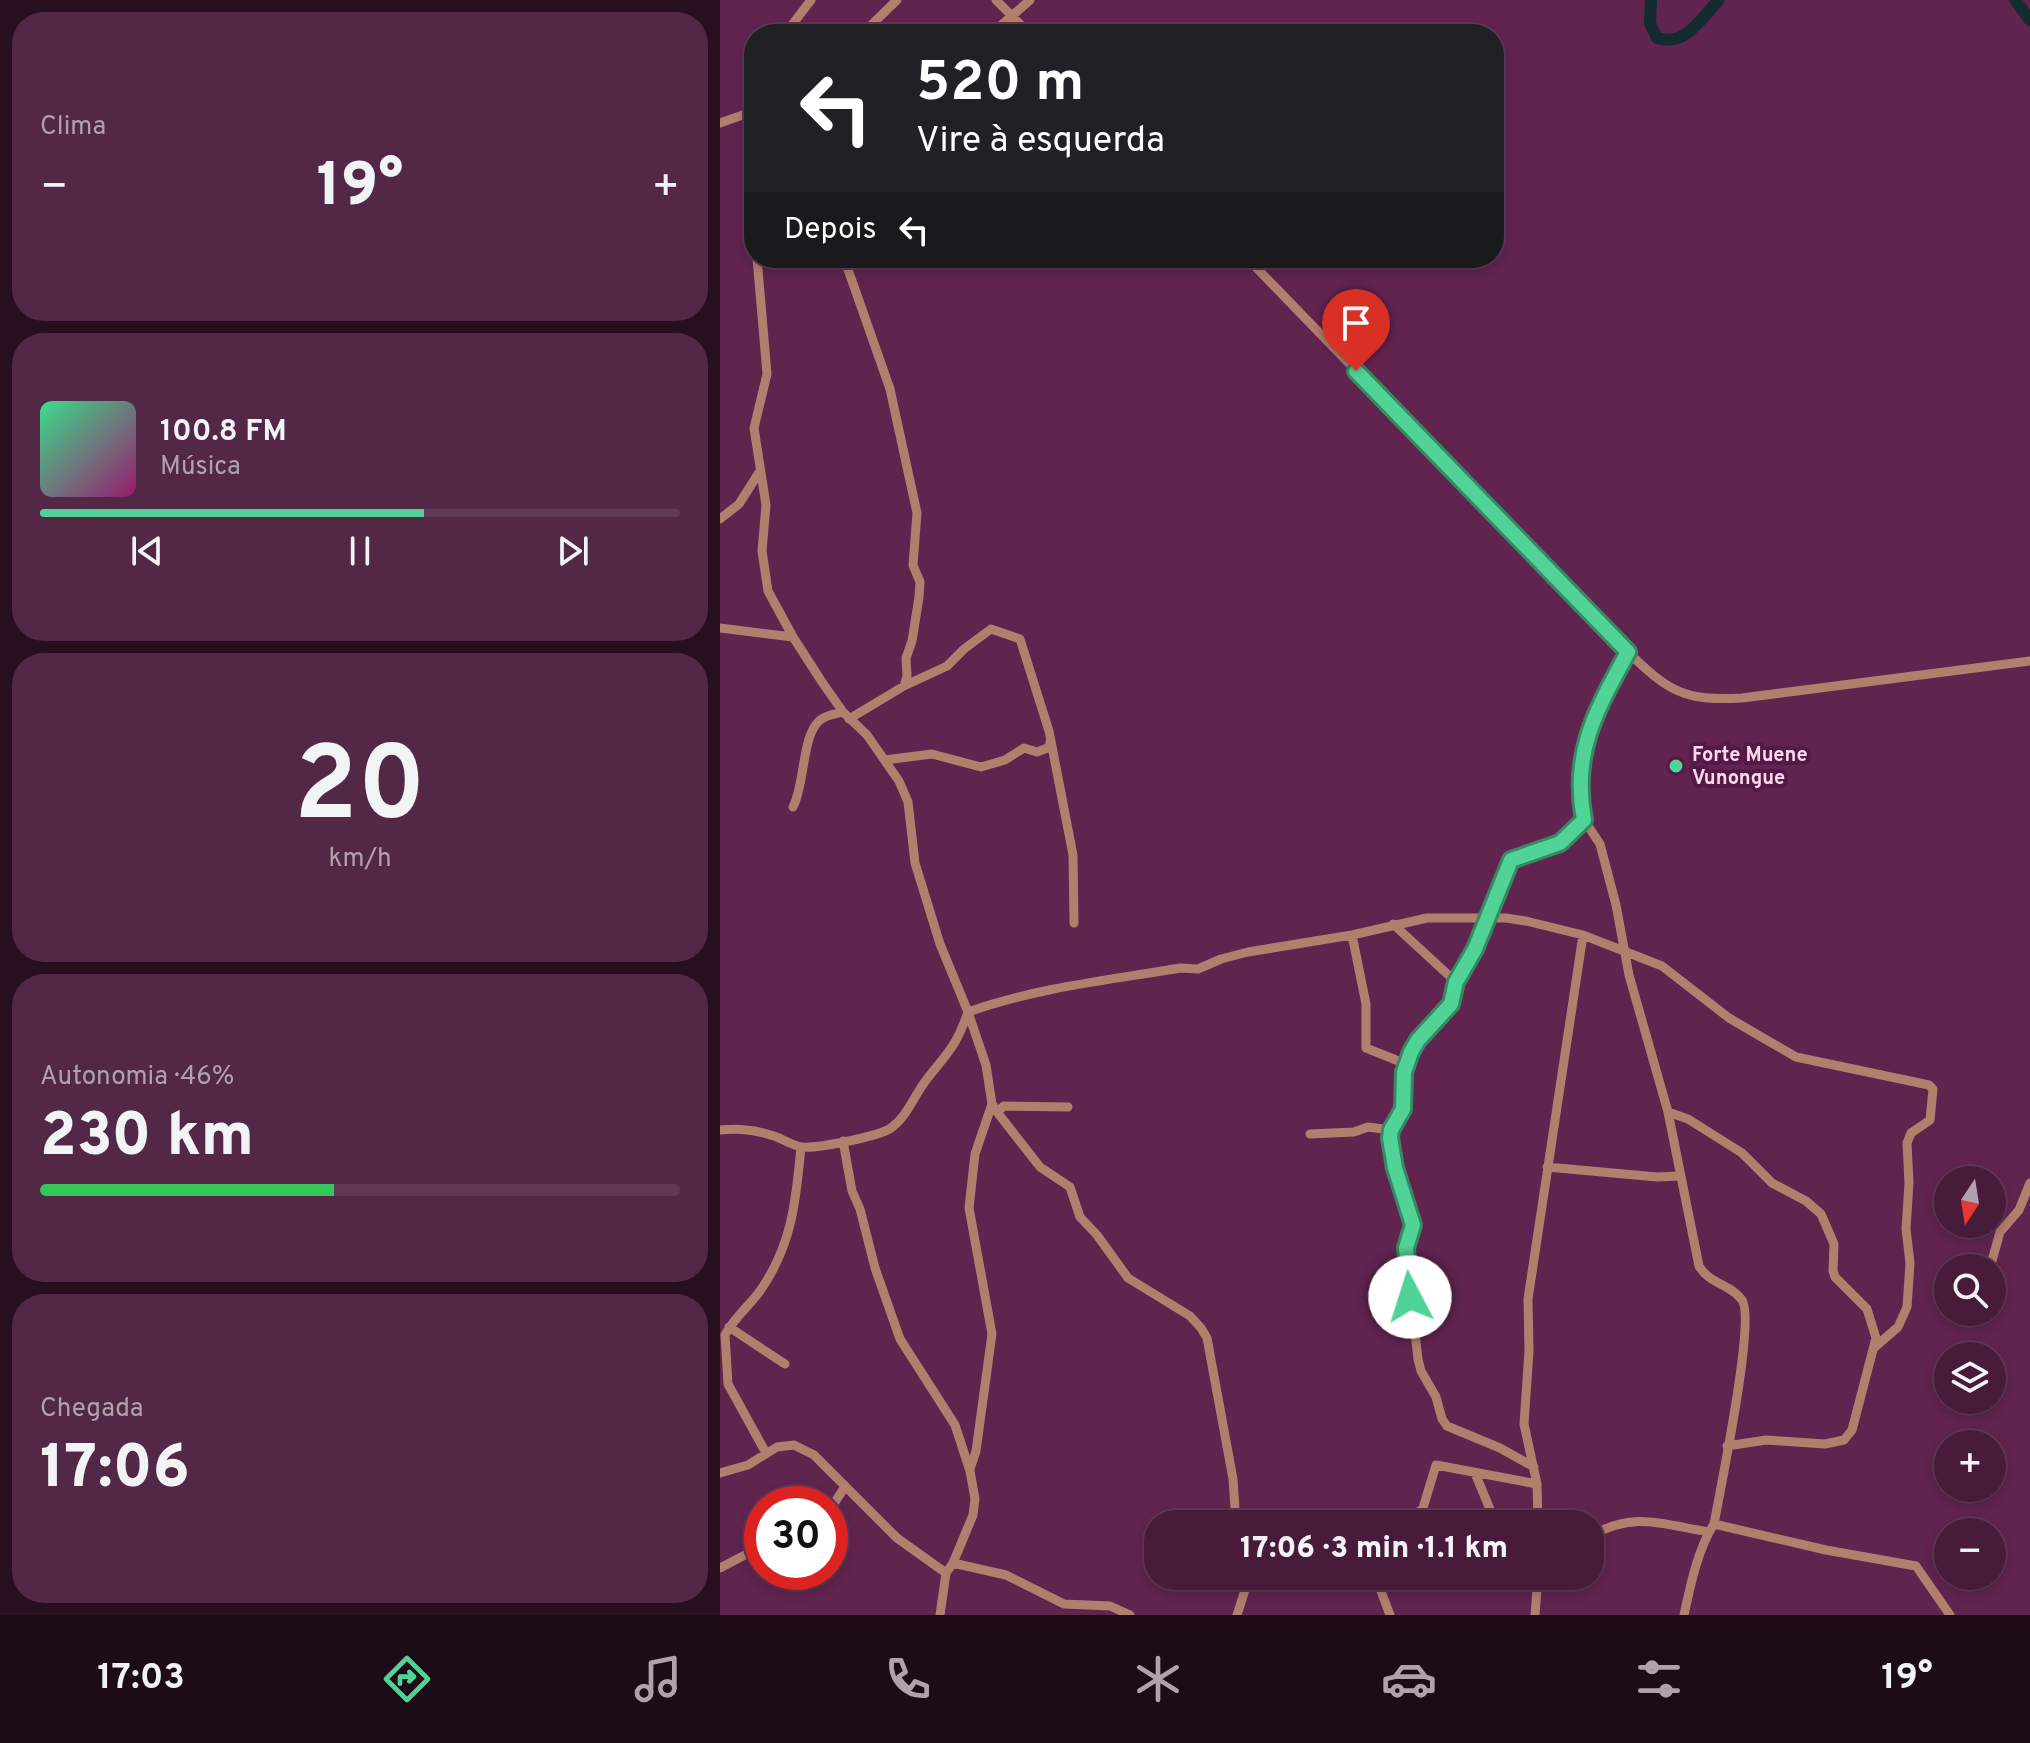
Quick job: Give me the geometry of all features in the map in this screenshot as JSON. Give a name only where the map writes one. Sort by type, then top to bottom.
[{"type":"street","points":[[793,24],[811,0]]},
{"type":"street","points":[[872,24],[897,0]]},
{"type":"street","points":[[996,0],[1019,24]]},
{"type":"street","points":[[1002,24],[1030,0]]},
{"type":"street","points":[[720,123],[744,115]]},
{"type":"street","points":[[758,268],[767,374],[754,428],[766,505],[763,569],[768,591],[793,637],[846,716],[867,735],[899,781],[908,802],[915,863],[940,944],[986,1065],[994,1108],[1040,1167],[1070,1187],[1080,1217],[1132,1284],[1190,1316],[1207,1338],[1233,1479],[1235,1510]]},
{"type":"street","points":[[848,268],[890,389],[917,513],[913,565],[920,582],[919,597],[906,658],[904,686]]},
{"type":"street","points":[[1257,268],[1628,652],[1672,689],[1689,696],[1712,699],[1799,692],[2030,661]]},
{"type":"street","points":[[720,519],[739,504],[760,471]]},
{"type":"street","points":[[720,628],[793,637]]},
{"type":"street","points":[[793,807],[800,794],[814,727],[825,717],[846,716],[947,666],[991,629],[1016,636],[1024,648],[1050,742],[1073,855],[1074,923]]},
{"type":"street","points":[[1628,652],[1591,727],[1581,758],[1584,820],[1600,844],[1629,975],[1668,1112],[1699,1266],[1709,1279],[1742,1299],[1746,1308],[1741,1368],[1712,1528],[1684,1615]]},
{"type":"street","points":[[885,760],[932,754],[987,767],[1024,748],[1037,752],[1047,748],[1050,742]]},
{"type":"street","points":[[1534,1467],[1500,1448],[1447,1426],[1436,1397],[1421,1371],[1406,1248],[1413,1225],[1395,1168],[1390,1145],[1391,1130],[1403,1109],[1406,1064],[1418,1040],[1447,1010],[1456,982],[1475,949],[1511,860],[1560,843],[1584,820]]},
{"type":"street","points":[[968,1012],[1035,993],[1180,968],[1198,969],[1248,952],[1352,935],[1427,918],[1526,921],[1583,935],[1662,966],[1710,1006],[1791,1055],[1929,1085],[1933,1089],[1930,1120],[1911,1133],[1907,1143],[1909,1183],[1906,1229],[1910,1285],[1907,1307],[1898,1327],[1875,1347]]},
{"type":"street","points":[[1393,924],[1456,982]]},
{"type":"street","points":[[1352,935],[1366,1004],[1366,1048],[1406,1064]]},
{"type":"street","points":[[1538,1510],[1537,1484],[1524,1424],[1529,1351],[1528,1299],[1583,935]]},
{"type":"street","points":[[720,1130],[746,1129],[801,1147],[819,1147],[882,1134],[901,1119],[926,1079],[946,1059],[960,1036],[968,1012]]},
{"type":"street","points":[[994,1108],[1068,1107]]},
{"type":"street","points":[[970,1471],[976,1451],[992,1334],[969,1208],[975,1154],[994,1108]]},
{"type":"street","points":[[1668,1112],[1688,1119],[1742,1153],[1772,1183],[1806,1201],[1821,1214],[1834,1244],[1835,1277],[1867,1309],[1876,1338],[1852,1430],[1844,1440],[1825,1444],[1766,1440],[1727,1446]]},
{"type":"street","points":[[1310,1134],[1354,1132],[1368,1127],[1391,1130]]},
{"type":"street","points":[[843,1141],[852,1191],[900,1339],[955,1425],[970,1471],[974,1506],[953,1563],[946,1573],[940,1615]]},
{"type":"street","points":[[766,1453],[728,1384],[725,1327],[759,1292],[787,1238],[795,1204],[801,1147]]},
{"type":"street","points":[[1547,1167],[1657,1177],[1680,1176]]},
{"type":"street","points":[[1994,1254],[2000,1232],[2019,1210],[2030,1183]]},
{"type":"street","points":[[725,1327],[785,1364]]},
{"type":"street","points":[[720,1473],[748,1465],[785,1444],[814,1455],[842,1486]]},
{"type":"street","points":[[1419,1510],[1425,1504],[1436,1465],[1537,1484]]},
{"type":"street","points":[[1475,1473],[1490,1510]]},
{"type":"street","points":[[848,1492],[897,1538],[946,1573]]},
{"type":"street","points":[[1604,1529],[1630,1520],[1712,1528],[1916,1566],[1950,1615]]},
{"type":"street","points":[[720,1568],[744,1555]]},
{"type":"street","points":[[953,1563],[1006,1575],[1064,1604],[1110,1606],[1130,1615]]},
{"type":"street","points":[[1237,1615],[1245,1590]]},
{"type":"street","points":[[1381,1590],[1390,1615]]},
{"type":"street","points":[[1535,1615],[1537,1590]]},
{"type":"waterway","points":[[1651,0],[1650,23],[1657,38],[1667,40],[1685,35],[1719,0]]},
{"type":"waterway","points":[[2015,0],[2030,20]]},
{"type":"place","name":"Forte Muene Vunongue","points":[[1676,766]]},
{"type":"route","points":[[1356,371],[1628,652],[1591,727],[1581,758],[1584,820],[1560,843],[1515,857],[1508,864],[1475,949],[1456,982],[1451,1004],[1418,1040],[1406,1064],[1403,1109],[1391,1130],[1390,1145],[1413,1225],[1406,1248],[1410,1297]]}]
